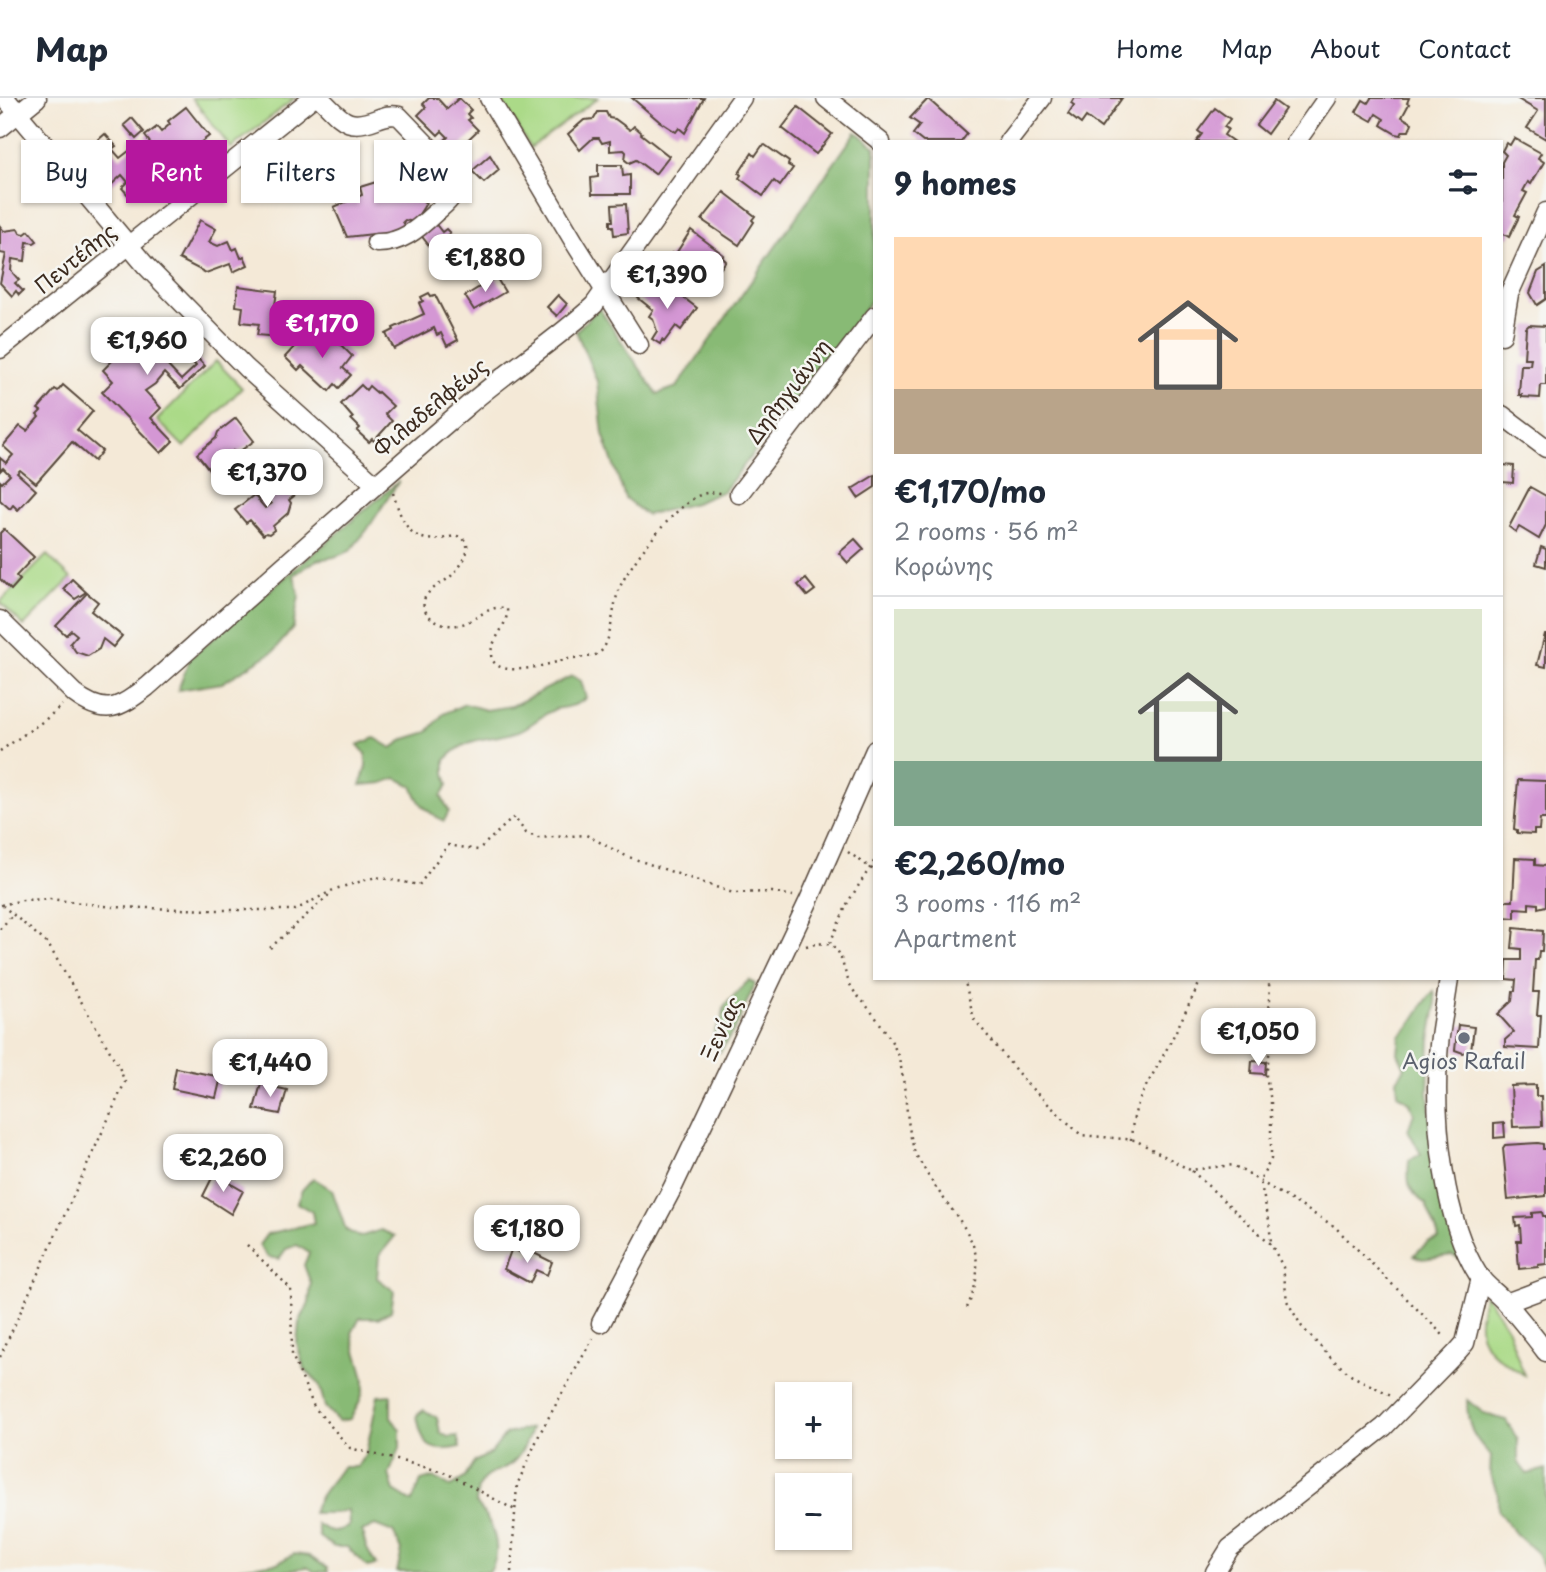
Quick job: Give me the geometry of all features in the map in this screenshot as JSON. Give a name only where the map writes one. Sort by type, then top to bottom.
[{"type":"street","points":[[5,98],[128,246],[246,368],[375,484]]},
{"type":"street","points":[[0,128],[37,98]]},
{"type":"street","name":"Πεντέλης","points":[[0,349],[313,98]]},
{"type":"street","points":[[320,98],[352,124],[361,125],[393,114],[399,116],[455,174],[455,187],[451,198],[417,230],[385,244],[376,243]]},
{"type":"street","points":[[489,98],[639,345]]},
{"type":"street","name":"Φιλαδελφέως","points":[[75,694],[89,704],[104,708],[124,704],[147,687],[375,484],[486,390],[565,332],[594,305],[742,98]]},
{"type":"street","points":[[826,98],[878,140]]},
{"type":"street","points":[[1010,140],[1042,98]]},
{"type":"street","points":[[1297,140],[1327,98]]},
{"type":"street","points":[[1503,329],[1509,294],[1546,212]]},
{"type":"street","name":"Δηληγιάννη","points":[[739,494],[873,319]]},
{"type":"street","points":[[1503,416],[1546,448]]},
{"type":"street","points":[[0,620],[75,694]]},
{"type":"street","name":"Ξενίας","points":[[601,1323],[672,1189],[809,900],[873,754]]},
{"type":"street","points":[[1449,980],[1438,1055],[1437,1098],[1439,1140],[1455,1220],[1480,1278],[1506,1303],[1546,1352]]},
{"type":"street","points":[[1215,1572],[1230,1548],[1384,1427],[1458,1351],[1465,1343],[1480,1278]]},
{"type":"street","points":[[1506,1303],[1546,1287]]},
{"type":"path","points":[[390,472],[392,491],[398,508],[412,533],[422,539],[434,540],[455,536],[462,538],[467,545],[466,555],[451,577],[429,592],[424,599],[424,610],[432,619],[444,625],[458,625],[473,621],[487,610],[501,607],[507,609],[505,624],[491,650],[492,659],[498,666],[515,669],[536,668],[574,658],[593,657],[602,649],[609,632],[616,598],[632,564],[668,522],[695,497],[712,491],[739,494]]},
{"type":"path","points":[[0,751],[45,720],[75,694]]},
{"type":"path","points":[[0,905],[23,900],[50,899],[112,907],[213,911],[295,910],[335,890],[376,877],[419,885],[447,845],[478,850],[514,817],[526,833],[538,838],[586,835],[626,856],[733,893],[772,892],[809,900]]},
{"type":"path","points":[[834,842],[873,870]]},
{"type":"path","points":[[830,943],[848,902],[873,863]]},
{"type":"path","points":[[270,948],[335,890]]},
{"type":"path","points":[[0,905],[14,913],[48,944],[125,1082],[0,1357]]},
{"type":"path","points":[[0,929],[14,913]]},
{"type":"path","points":[[786,948],[796,949],[823,942],[830,943],[838,953],[852,988],[880,1023],[898,1058],[914,1152],[936,1189],[973,1240],[977,1277],[974,1293],[966,1310]]},
{"type":"path","points":[[964,980],[974,1019],[1027,1084],[1081,1135],[1131,1140],[1190,1170],[1271,1244],[1283,1267],[1287,1301],[1302,1327],[1352,1376],[1407,1403]]},
{"type":"path","points":[[1131,1140],[1132,1117],[1143,1090],[1201,980]]},
{"type":"path","points":[[1267,980],[1270,999],[1267,1034],[1270,1048],[1266,1076],[1271,1101],[1271,1158],[1260,1181],[1269,1220],[1271,1244]]},
{"type":"path","points":[[1190,1170],[1233,1165],[1334,1226],[1458,1351]]},
{"type":"path","points":[[247,1245],[291,1289],[292,1355],[314,1407],[350,1448],[444,1472],[515,1510]]},
{"type":"path","points":[[511,1572],[517,1485],[527,1458],[601,1323]]},
{"type":"green space","points":[[192,98],[295,98],[231,148]]},
{"type":"green space","points":[[500,98],[598,98],[530,148]]},
{"type":"green space","points":[[856,132],[873,145],[873,299],[724,491],[695,503],[646,515],[625,498],[603,434],[597,381],[576,331],[599,308],[657,394],[677,387]]},
{"type":"green space","points":[[216,361],[242,388],[184,447],[157,420]]},
{"type":"green space","points":[[399,481],[350,551],[317,560],[294,575],[299,596],[293,628],[274,651],[222,683],[178,690],[190,658]]},
{"type":"green space","points":[[47,555],[71,578],[24,626],[0,602]]},
{"type":"green space","points":[[572,676],[581,681],[586,698],[582,701],[551,711],[519,731],[471,742],[454,751],[445,760],[448,785],[441,796],[449,811],[444,821],[424,807],[412,786],[396,778],[383,783],[361,785],[366,754],[358,745],[375,738],[392,748],[405,739],[428,732],[443,714],[465,704],[486,710],[512,706]]},
{"type":"green space","points":[[749,980],[755,984],[736,1027],[720,1052],[714,1043],[714,1032],[722,1019],[725,1005]]},
{"type":"green space","points":[[1434,991],[1436,1006],[1430,1040],[1428,1091],[1433,1145],[1464,1261],[1453,1255],[1422,1259],[1414,1255],[1428,1242],[1439,1239],[1426,1204],[1415,1195],[1410,1185],[1409,1160],[1421,1154],[1408,1130],[1414,1113],[1410,1103],[1398,1094],[1397,1080],[1405,1068],[1398,1053],[1400,1036]]},
{"type":"green space","points":[[313,1178],[332,1190],[346,1230],[359,1237],[381,1230],[395,1236],[379,1256],[377,1278],[394,1291],[391,1311],[378,1318],[360,1318],[352,1333],[364,1385],[350,1419],[338,1421],[325,1407],[319,1384],[304,1368],[297,1344],[299,1323],[309,1303],[311,1284],[304,1265],[309,1253],[297,1245],[286,1249],[279,1259],[268,1257],[259,1245],[267,1234],[314,1223],[312,1212],[297,1203],[302,1190]]},
{"type":"green space","points":[[1485,1294],[1507,1327],[1524,1375],[1500,1359],[1485,1343],[1480,1323]]},
{"type":"green space","points":[[391,1395],[391,1417],[400,1430],[400,1448],[389,1474],[394,1491],[412,1502],[421,1481],[434,1477],[450,1487],[464,1478],[474,1462],[491,1453],[506,1434],[531,1428],[516,1459],[485,1478],[477,1491],[476,1503],[495,1536],[496,1554],[489,1572],[397,1572],[402,1550],[393,1532],[375,1525],[362,1531],[366,1547],[376,1565],[367,1567],[347,1547],[334,1547],[319,1537],[317,1524],[333,1531],[349,1525],[348,1510],[313,1513],[321,1495],[342,1467],[357,1467],[366,1453],[378,1396]]},
{"type":"green space","points":[[1467,1400],[1485,1414],[1506,1420],[1518,1440],[1518,1462],[1527,1474],[1546,1469],[1546,1572],[1537,1553],[1516,1534],[1498,1511],[1498,1495],[1490,1474],[1491,1456],[1472,1431]]},
{"type":"green space","points":[[424,1410],[437,1418],[440,1432],[448,1437],[457,1436],[460,1447],[434,1448],[425,1441],[417,1415]]},
{"type":"green space","points":[[294,1554],[309,1556],[327,1568],[328,1572],[315,1572],[307,1567],[281,1572],[236,1572],[239,1568],[277,1563]]},
{"type":"building","points":[[429,98],[437,98],[447,109],[459,98],[471,110],[467,114],[471,118],[468,120],[478,130],[468,140],[445,140],[448,137],[442,131],[438,135],[418,115],[426,107],[423,104]]},
{"type":"building","points":[[632,98],[704,98],[685,133],[679,128],[676,132],[659,121]]},
{"type":"building","points":[[1074,98],[1122,98],[1101,128],[1086,117],[1081,124],[1068,114],[1074,105],[1071,103]]},
{"type":"building","points":[[1371,98],[1409,98],[1402,117],[1412,123],[1409,131],[1396,134],[1381,125],[1384,119],[1376,114],[1372,121],[1356,112],[1363,100],[1368,103]]},
{"type":"building","points":[[1516,98],[1546,98],[1546,139],[1527,128],[1538,111]]},
{"type":"building","points":[[928,99],[967,134],[962,140],[920,140],[913,134],[920,125],[910,118]]},
{"type":"building","points":[[1274,101],[1285,109],[1267,134],[1256,125]]},
{"type":"building","points":[[186,107],[209,136],[204,140],[148,140],[145,136],[157,127],[161,132],[170,124],[168,121]]},
{"type":"building","points":[[798,107],[832,134],[816,154],[782,128]]},
{"type":"building","points":[[1215,108],[1230,119],[1224,127],[1228,129],[1224,135],[1231,140],[1198,140],[1202,134],[1198,131]]},
{"type":"building","points":[[598,112],[606,112],[609,118],[615,119],[630,130],[634,126],[669,156],[655,174],[636,160],[629,163],[625,160],[624,150],[610,151],[610,141],[602,143],[599,138],[593,138],[580,150],[568,134],[584,120],[594,119]]},
{"type":"building","points":[[132,118],[144,132],[136,139],[124,125]]},
{"type":"building","points":[[105,134],[110,140],[98,140]]},
{"type":"building","points":[[1514,138],[1541,153],[1538,158],[1544,162],[1531,184],[1528,182],[1523,191],[1527,193],[1515,215],[1519,217],[1509,237],[1503,234],[1503,160],[1506,155],[1503,149],[1506,143],[1510,145]]},
{"type":"building","points":[[765,145],[793,168],[780,186],[774,181],[763,196],[739,178],[739,173],[752,153],[755,156]]},
{"type":"building","points":[[112,149],[120,158],[126,153],[126,180],[122,175],[112,184]]},
{"type":"building","points":[[490,155],[499,170],[484,183],[472,171]]},
{"type":"building","points":[[598,165],[622,165],[623,176],[630,175],[630,194],[592,194],[591,178],[598,177]]},
{"type":"building","points":[[374,183],[374,203],[426,203],[414,222],[405,220],[405,225],[396,234],[392,232],[388,237],[384,234],[376,237],[373,234],[347,237],[334,207],[343,203],[360,203],[360,187]]},
{"type":"building","points":[[724,192],[755,216],[739,245],[702,220]]},
{"type":"building","points":[[626,204],[628,233],[614,235],[613,226],[610,226],[610,221],[613,221],[612,205]]},
{"type":"building","points":[[200,220],[216,229],[209,242],[218,246],[229,241],[233,250],[237,248],[241,258],[244,256],[248,265],[233,272],[230,264],[206,273],[179,259]]},
{"type":"building","points":[[434,222],[442,232],[446,229],[450,233],[431,248],[420,234]]},
{"type":"building","points":[[0,226],[4,231],[18,229],[25,234],[29,231],[37,241],[27,242],[25,261],[12,259],[11,271],[19,280],[15,283],[23,291],[19,295],[16,291],[12,296],[0,283],[6,254],[0,253]]},
{"type":"building","points":[[691,230],[724,255],[722,257],[726,261],[698,294],[689,287],[691,285],[663,265],[672,253],[675,255]]},
{"type":"building","points":[[1546,267],[1546,299],[1537,305],[1530,293],[1538,272]]},
{"type":"building","points":[[496,277],[505,292],[474,310],[465,296]]},
{"type":"building","points":[[648,284],[663,294],[668,286],[697,308],[681,330],[676,326],[660,344],[652,339],[657,331],[653,319],[649,316],[653,310],[638,298]]},
{"type":"building","points":[[238,286],[277,291],[273,319],[282,320],[280,337],[257,335],[259,324],[241,322],[243,307],[236,306]]},
{"type":"building","points":[[429,293],[431,296],[435,295],[458,340],[447,346],[441,333],[437,335],[434,328],[394,349],[386,334],[424,314],[419,303],[423,301],[421,297]]},
{"type":"building","points":[[558,295],[567,304],[557,316],[547,307]]},
{"type":"building","points":[[1529,325],[1546,326],[1546,385],[1541,385],[1540,398],[1519,395],[1521,365],[1530,365],[1531,358],[1524,358],[1526,328]]},
{"type":"building","points":[[145,329],[148,332],[157,329],[159,335],[165,330],[175,341],[178,338],[205,366],[180,389],[164,373],[145,391],[161,408],[151,418],[173,441],[161,453],[102,392],[113,381],[103,370],[113,360],[106,353],[128,332],[135,339]],"holes":[[[181,349],[196,366],[181,380],[166,364]]]},
{"type":"building","points":[[309,331],[318,340],[324,334],[330,339],[332,336],[352,356],[343,368],[351,375],[339,388],[335,384],[329,391],[302,366],[298,370],[285,357]]},
{"type":"building","points":[[63,385],[93,411],[77,430],[102,451],[94,461],[72,442],[36,483],[20,470],[17,473],[36,490],[18,510],[13,505],[10,509],[0,500],[0,481],[2,483],[10,475],[3,468],[0,471],[0,458],[6,463],[13,455],[3,446],[20,426],[27,431],[39,417],[37,415],[41,411],[38,409],[55,389],[58,391]]},
{"type":"building","points":[[361,385],[366,390],[369,386],[393,406],[385,414],[392,421],[374,441],[372,439],[369,442],[357,431],[360,428],[341,404]]},
{"type":"building","points":[[236,418],[254,441],[236,454],[234,452],[235,457],[214,473],[211,472],[197,454]]},
{"type":"building","points":[[306,459],[318,473],[302,486],[291,472]]},
{"type":"building","points":[[1503,465],[1514,466],[1513,483],[1503,482]]},
{"type":"building","points":[[873,476],[873,488],[858,498],[852,489]]},
{"type":"building","points":[[281,482],[286,488],[283,494],[289,489],[294,496],[289,500],[291,503],[288,513],[273,526],[274,530],[263,535],[250,520],[246,523],[235,510],[254,495],[265,508],[271,504],[263,494]]},
{"type":"building","points":[[1530,487],[1546,496],[1546,525],[1539,539],[1519,527],[1516,532],[1509,527]]},
{"type":"building","points":[[4,529],[34,557],[16,576],[20,580],[11,590],[0,579],[0,533]]},
{"type":"building","points":[[855,539],[864,549],[848,563],[839,553]]},
{"type":"building","points":[[1541,547],[1546,549],[1546,567],[1536,564]]},
{"type":"building","points":[[72,579],[86,592],[75,599],[63,589]]},
{"type":"building","points":[[806,579],[815,590],[807,596],[798,585]]},
{"type":"building","points":[[87,593],[98,602],[91,611],[122,636],[113,647],[103,639],[99,649],[88,656],[76,652],[70,643],[77,635],[71,630],[66,635],[56,626]]},
{"type":"building","points":[[1546,634],[1546,667],[1537,665]]},
{"type":"building","points":[[1518,780],[1546,781],[1546,819],[1540,819],[1539,830],[1534,830],[1534,834],[1517,833],[1514,829]]},
{"type":"building","points":[[1515,858],[1535,859],[1535,865],[1546,866],[1546,906],[1538,908],[1538,904],[1529,903],[1529,909],[1515,908],[1515,918],[1503,917],[1503,901],[1513,901]]},
{"type":"building","points":[[1514,928],[1543,931],[1542,951],[1539,951],[1538,960],[1535,960],[1533,992],[1539,992],[1539,1049],[1505,1047],[1505,1040],[1514,1032],[1498,1014],[1512,1001],[1515,991],[1516,980],[1506,979],[1507,960],[1521,960],[1521,949],[1512,948]]},
{"type":"building","name":"Agios Rafail","points":[[1458,1025],[1474,1027],[1471,1051],[1463,1053],[1455,1050]]},
{"type":"building","points":[[1252,1061],[1266,1062],[1265,1074],[1251,1073]]},
{"type":"building","points":[[176,1068],[221,1077],[216,1098],[172,1089]]},
{"type":"building","points":[[261,1084],[287,1090],[280,1114],[254,1109]]},
{"type":"building","points":[[1536,1085],[1536,1096],[1541,1096],[1542,1126],[1513,1127],[1511,1086]]},
{"type":"building","points":[[1504,1123],[1505,1137],[1494,1138],[1494,1124]]},
{"type":"building","points":[[1543,1144],[1543,1149],[1546,1149],[1546,1196],[1508,1200],[1503,1148],[1505,1145]]},
{"type":"building","points":[[214,1174],[243,1191],[231,1214],[203,1196]]},
{"type":"building","points":[[1542,1212],[1543,1216],[1546,1216],[1546,1264],[1519,1269],[1517,1241],[1521,1241],[1520,1225],[1516,1226],[1515,1218],[1532,1217],[1532,1213]]},
{"type":"building","points":[[512,1248],[529,1257],[532,1252],[552,1262],[547,1275],[536,1270],[530,1283],[504,1269]]},
{"type":"place","name":"Agios Rafail","points":[[1464,1038]]}]
